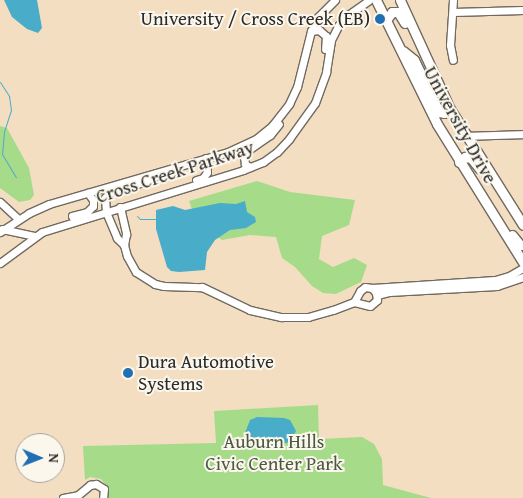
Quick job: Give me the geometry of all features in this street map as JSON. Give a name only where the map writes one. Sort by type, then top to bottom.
[{"type":"main road","name":"University Drive","points":[[376,0],[437,124],[523,262]]},
{"type":"main road","name":"University Drive","points":[[400,0],[450,109],[523,225]]},
{"type":"main road","points":[[386,20],[392,12],[401,14],[420,57],[430,66]]},
{"type":"main road","points":[[401,50],[414,60],[439,112],[444,113],[450,109]]},
{"type":"main road","points":[[459,162],[467,157],[474,161],[500,199],[517,216]]},
{"type":"main road","points":[[480,194],[494,206],[516,241],[523,245]]},
{"type":"street","name":"Cross Creek Parkway","points":[[1,230],[18,219],[49,204],[228,152],[256,139],[272,126],[280,116],[297,87],[311,31],[318,17],[335,0]]},
{"type":"street","name":"Cross Creek Parkway","points":[[0,263],[35,236],[49,229],[250,167],[277,152],[289,139],[315,103],[321,88],[332,40],[338,26],[345,17],[369,0]]},
{"type":"street","points":[[453,0],[450,45],[453,60]]},
{"type":"street","points":[[453,12],[523,10]]},
{"type":"street","points":[[311,31],[319,30],[326,36],[327,43],[318,83],[321,88]]},
{"type":"street","points":[[250,167],[245,164],[244,157],[247,152],[270,135],[279,125],[280,116]]},
{"type":"street","points":[[466,136],[523,134]]},
{"type":"street","points":[[162,195],[171,188],[203,178],[207,172],[206,158]]},
{"type":"street","points":[[161,172],[150,180],[110,192],[105,198],[106,212],[117,238],[124,245],[136,272],[147,280],[164,286],[202,287],[236,305],[271,316],[308,316],[354,302],[370,306],[376,302],[377,295],[372,288]]},
{"type":"street","points":[[49,229],[53,222],[86,212],[92,206],[93,200],[88,193]]},
{"type":"street","points":[[0,202],[18,219]]},
{"type":"street","points":[[120,207],[126,234],[124,245]]},
{"type":"street","points":[[1,230],[35,236]]},
{"type":"street","points":[[354,302],[362,288],[495,280],[509,276],[523,268]]},
{"type":"street","points":[[377,295],[385,292],[497,286],[523,277]]},
{"type":"street","points":[[63,498],[81,497],[90,485],[96,484],[104,489],[103,498]]},
{"type":"green space","points":[[0,126],[7,128],[29,168],[34,195],[30,200],[19,202],[0,188]]},
{"type":"green space","points":[[257,181],[290,192],[355,200],[349,225],[322,236],[319,259],[333,267],[354,258],[367,265],[361,282],[336,294],[323,293],[312,286],[295,267],[282,258],[276,237],[250,235],[222,240],[197,224],[189,201]]},
{"type":"green space","name":"Auburn Hills Civic Center Park","points":[[318,405],[319,439],[362,437],[374,444],[382,459],[383,485],[431,498],[108,498],[108,488],[101,479],[90,477],[85,480],[83,446],[216,443],[214,411]]},
{"type":"water","points":[[4,0],[37,0],[42,28],[38,33],[27,29],[12,17]]},
{"type":"water","points":[[245,201],[247,212],[255,217],[256,222],[246,228],[230,230],[215,240],[207,252],[205,270],[179,272],[171,271],[167,267],[156,229],[156,210],[173,206],[185,210],[220,203],[236,204]]},
{"type":"water","points":[[257,417],[290,420],[296,431],[289,442],[276,446],[255,445],[247,439],[245,433],[250,420]]},
{"type":"waterway","points":[[0,82],[9,96],[11,110],[4,132],[2,154],[16,177]]},
{"type":"waterway","points":[[137,216],[140,219],[155,219]]},
{"type":"place","name":"University / Cross Creek (EB)","points":[[380,19]]},
{"type":"place","name":"Dura Automotive Systems","points":[[128,373]]}]
